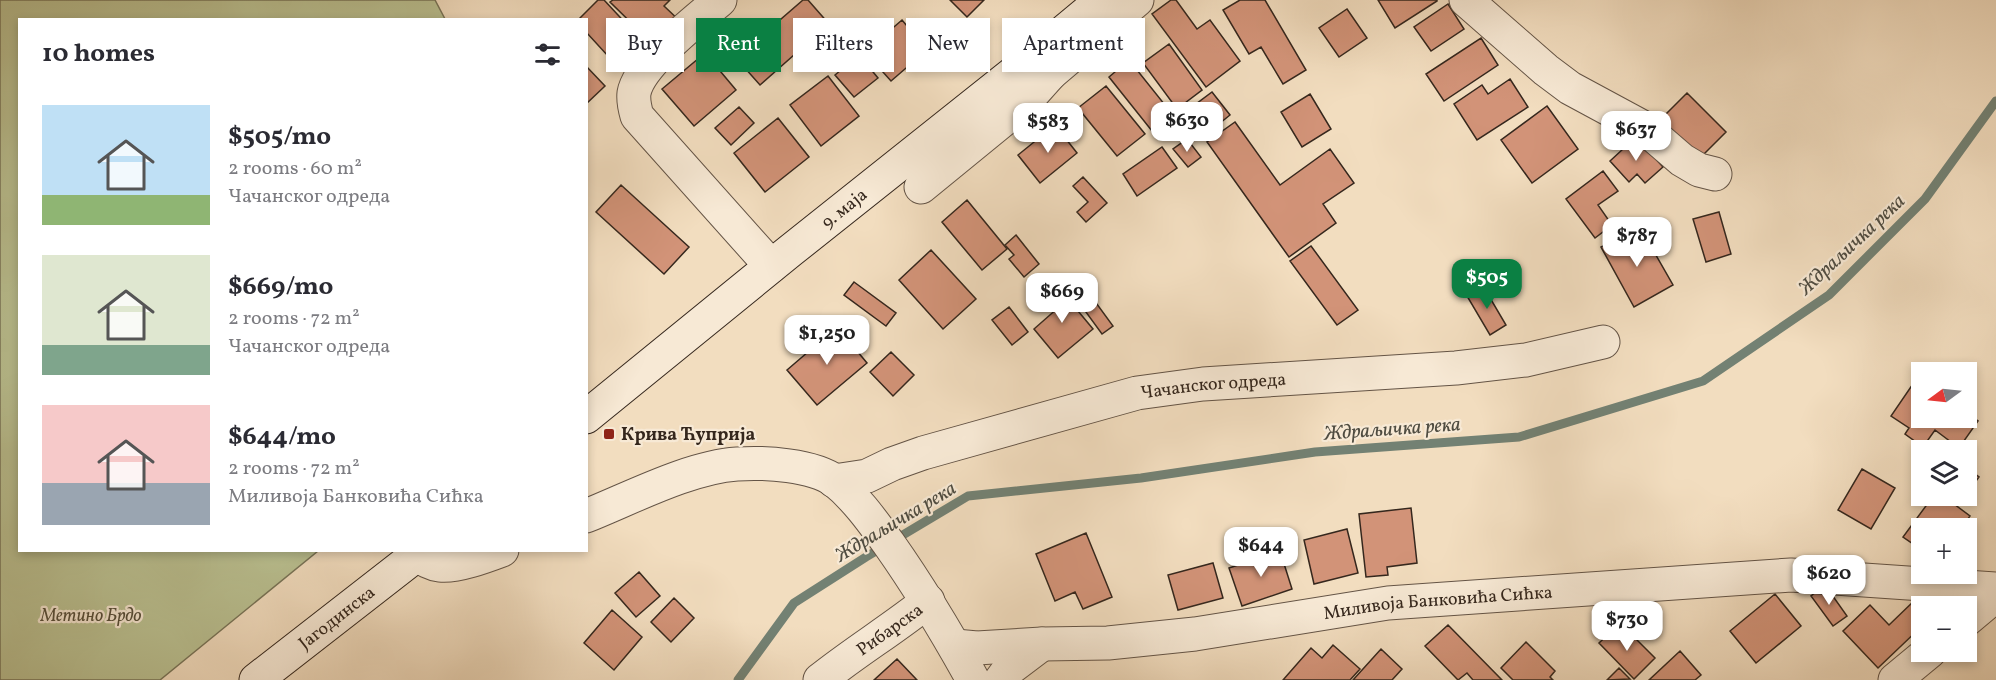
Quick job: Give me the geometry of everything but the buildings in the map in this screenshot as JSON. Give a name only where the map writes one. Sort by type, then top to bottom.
[{"type":"street","points":[[720,0],[652,63],[634,91],[634,104],[637,116],[771,266]]},
{"type":"street","name":"9. маја","points":[[588,415],[1102,0]]},
{"type":"street","points":[[921,187],[1025,102],[1050,74],[1137,0]]},
{"type":"street","points":[[1466,0],[1546,70],[1570,87],[1646,129],[1682,160],[1699,170],[1715,174]]},
{"type":"street","points":[[1010,76],[1050,74]]},
{"type":"street","name":"Чачанског одреда","points":[[834,481],[867,476],[924,453],[1137,393],[1203,384],[1455,368],[1526,360],[1603,342]]},
{"type":"street","points":[[588,515],[681,476],[736,464],[763,464],[810,469],[834,481],[874,523],[923,593],[973,680]]},
{"type":"street","points":[[421,553],[429,563],[441,565],[495,552]]},
{"type":"street","name":"Јагодинска","points":[[256,680],[421,553]]},
{"type":"street","name":"Миливоја Банковића Сићка","points":[[955,646],[977,648],[1108,643],[1195,634],[1388,603],[1791,575],[1996,589]]},
{"type":"street","name":"Рибарска","points":[[820,680],[893,628],[923,593]]},
{"type":"street","points":[[1977,611],[1996,595]]},
{"type":"street","points":[[1001,680],[1009,669],[1042,644]]},
{"type":"street","points":[[1895,680],[1917,662]]},
{"type":"green space","name":"Метино Брдо","points":[[0,0],[435,0],[444,18],[18,18],[18,552],[317,552],[160,680],[0,680]]},
{"type":"waterway","name":"Ждраљичка река","points":[[738,680],[794,603],[968,496],[1141,478],[1315,452],[1519,437],[1703,381],[1829,295],[1925,199],[1996,101]]},
{"type":"place","name":"Крива Ћуприја","points":[[609,434]]}]
